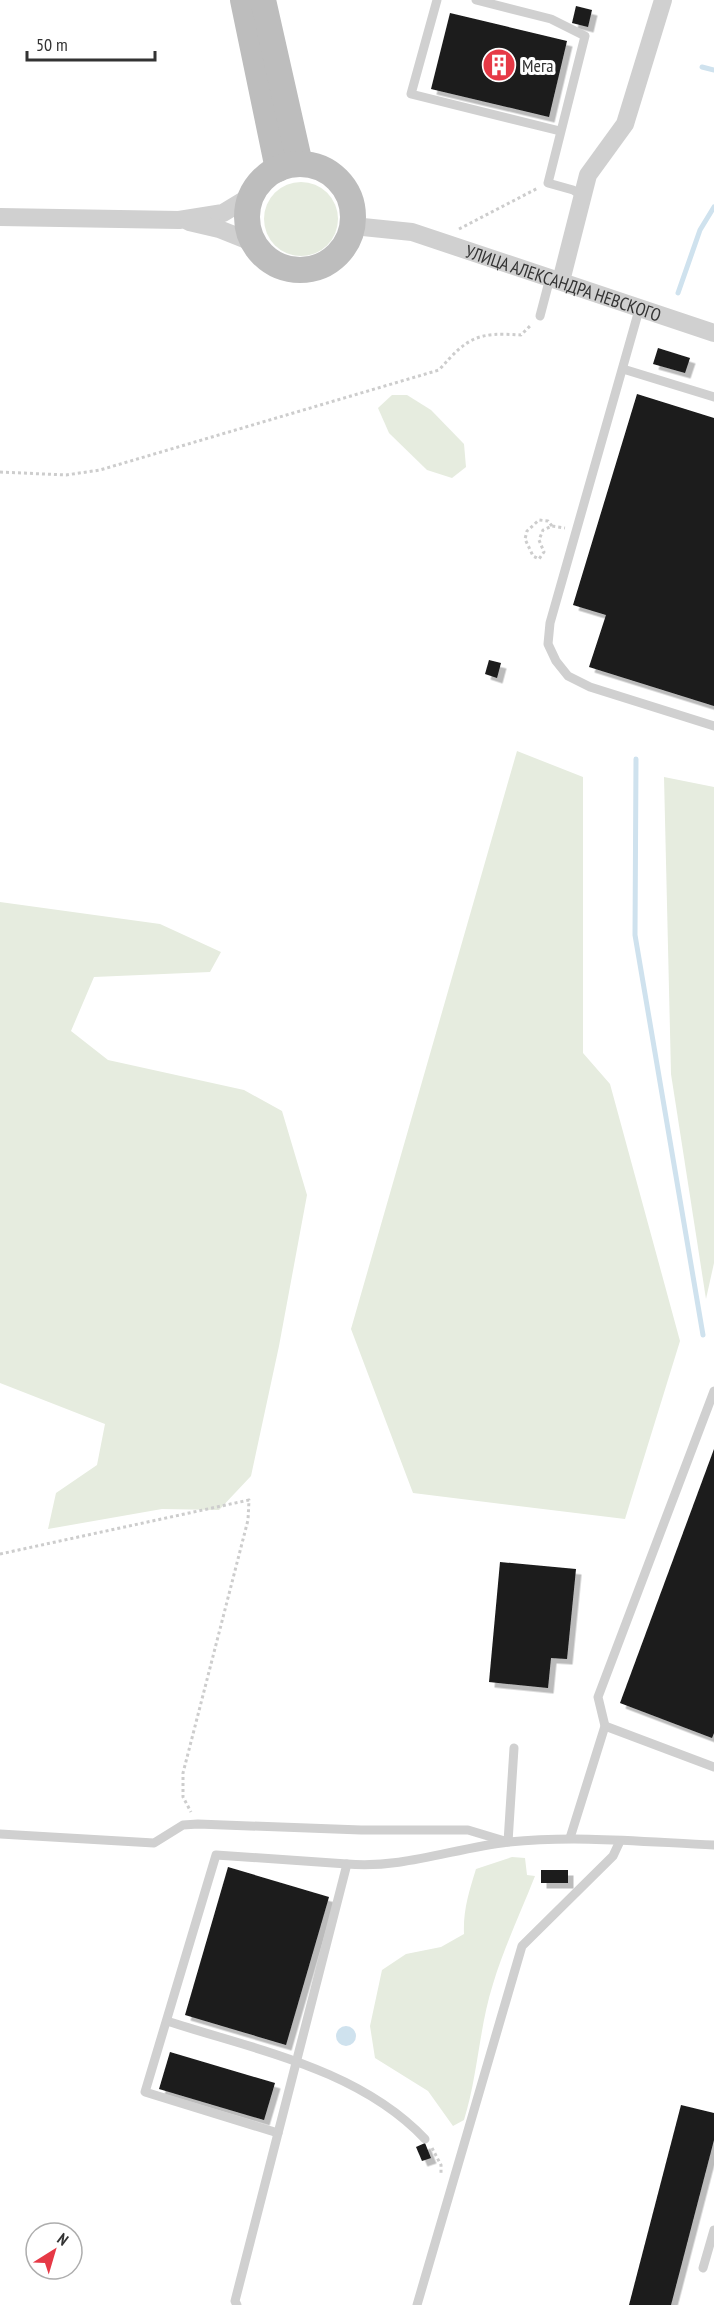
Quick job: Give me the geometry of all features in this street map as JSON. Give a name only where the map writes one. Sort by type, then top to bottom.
[{"type":"main road","points":[[230,0],[261,45]]},
{"type":"main road","points":[[243,0],[261,45],[289,166]]},
{"type":"main road","points":[[261,45],[263,0]]},
{"type":"main road","points":[[261,45],[272,0]]},
{"type":"main road","points":[[289,166],[329,172],[341,182],[349,195],[353,210],[353,226],[347,243],[335,257],[319,267],[301,270],[282,267],[274,262],[254,243],[247,220],[251,196],[267,176],[289,166]]},
{"type":"street","points":[[556,280],[588,175],[625,124],[663,0]]},
{"type":"street","points":[[1,217],[179,220],[223,213],[251,196]]},
{"type":"street","points":[[179,220],[219,229],[254,243]]},
{"type":"street","name":"УЛИЦА АЛЕКСАНДРА НЕВСКОГО","points":[[353,226],[412,232],[639,310],[714,333]]},
{"type":"lane","points":[[437,0],[411,94],[560,131]]},
{"type":"lane","points":[[476,0],[550,19],[585,36],[548,183],[573,190],[581,195]]},
{"type":"lane","points":[[540,316],[556,280]]},
{"type":"lane","points":[[639,310],[550,623],[548,644],[556,661],[568,676],[590,687],[714,726]]},
{"type":"lane","points":[[623,369],[714,397]]},
{"type":"lane","points":[[570,1838],[604,1726],[598,1697],[714,1391]]},
{"type":"lane","points":[[604,1726],[714,1767]]},
{"type":"lane","points":[[508,1842],[514,1748]]},
{"type":"lane","points":[[0,1834],[154,1843],[183,1825],[198,1824],[361,1830],[468,1830],[508,1842]]},
{"type":"lane","points":[[278,2133],[145,2092],[216,1856],[347,1864],[398,1864],[508,1842],[570,1838],[714,1845]]},
{"type":"lane","points":[[417,2305],[522,1946],[613,1856],[620,1841]]},
{"type":"lane","points":[[237,2305],[235,2301],[347,1864]]},
{"type":"lane","points":[[166,2021],[296,2063],[371,2094],[401,2115],[425,2139]]},
{"type":"lane","points":[[703,2268],[714,2230]]},
{"type":"path","points":[[452,233],[548,183]]},
{"type":"path","points":[[0,472],[66,475],[100,470],[439,370],[463,343],[492,333],[521,335],[540,316]]},
{"type":"path","points":[[552,526],[540,534],[544,552],[542,556],[539,559],[533,556],[525,538],[533,524],[543,519],[552,526],[576,530]]},
{"type":"path","points":[[0,1554],[249,1500],[248,1520],[183,1773],[183,1797],[198,1824]]},
{"type":"path","points":[[425,2139],[441,2165],[440,2185]]},
{"type":"shaded area","points":[[294,182],[308,182],[322,188],[332,198],[338,212],[338,226],[332,240],[322,250],[308,256],[294,256],[280,250],[270,240],[264,226],[264,212],[270,198],[280,188]]},
{"type":"shaded area","points":[[392,395],[407,395],[431,410],[464,444],[466,467],[452,478],[427,470],[389,433],[378,408]]},
{"type":"shaded area","points":[[517,751],[583,777],[583,1053],[610,1084],[680,1341],[625,1519],[413,1493],[351,1329]]},
{"type":"shaded area","points":[[664,777],[714,787],[714,1263],[706,1299],[671,1074]]},
{"type":"shaded area","points":[[0,902],[160,924],[221,952],[210,972],[94,977],[71,1031],[108,1060],[244,1090],[282,1111],[307,1195],[279,1346],[251,1476],[219,1510],[162,1509],[48,1529],[56,1493],[97,1465],[105,1424],[0,1383]]},
{"type":"shaded area","points":[[512,1857],[525,1858],[527,1875],[535,1876],[507,1943],[488,2001],[464,2120],[453,2126],[428,2091],[375,2058],[370,2026],[382,1970],[406,1954],[441,1947],[464,1934],[466,1909],[476,1869]]},
{"type":"water","points":[[346,2026],[353,2029],[356,2036],[353,2043],[346,2046],[339,2043],[336,2036],[339,2029]]},
{"type":"building","points":[[576,6],[592,10],[588,27],[572,23]]},
{"type":"building","name":"Мега","points":[[450,13],[567,41],[549,117],[431,89]]},
{"type":"building","points":[[658,348],[690,358],[685,373],[653,364]]},
{"type":"building","points":[[637,394],[714,418],[714,706],[589,667],[606,615],[573,605]]},
{"type":"building","points":[[489,660],[501,663],[497,678],[485,674]]},
{"type":"building","points":[[714,1449],[714,1733],[712,1738],[620,1703]]},
{"type":"building","points":[[500,1562],[576,1569],[567,1659],[551,1658],[548,1688],[489,1682]]},
{"type":"building","points":[[228,1867],[329,1897],[286,2045],[185,2015]]},
{"type":"building","points":[[541,1870],[568,1870],[568,1883],[541,1883]]},
{"type":"building","points":[[170,2052],[275,2083],[264,2120],[159,2089]]},
{"type":"building","points":[[681,2105],[714,2113],[714,2140],[671,2305],[629,2305]]},
{"type":"building","points":[[425,2143],[431,2158],[422,2161],[416,2147]]},
{"type":"waterway","points":[[702,67],[714,70]]},
{"type":"waterway","points":[[678,293],[700,230],[714,207]]},
{"type":"waterway","points":[[636,759],[635,935],[703,1335]]},
{"type":"place","name":"Мега","points":[[499,65]]}]
